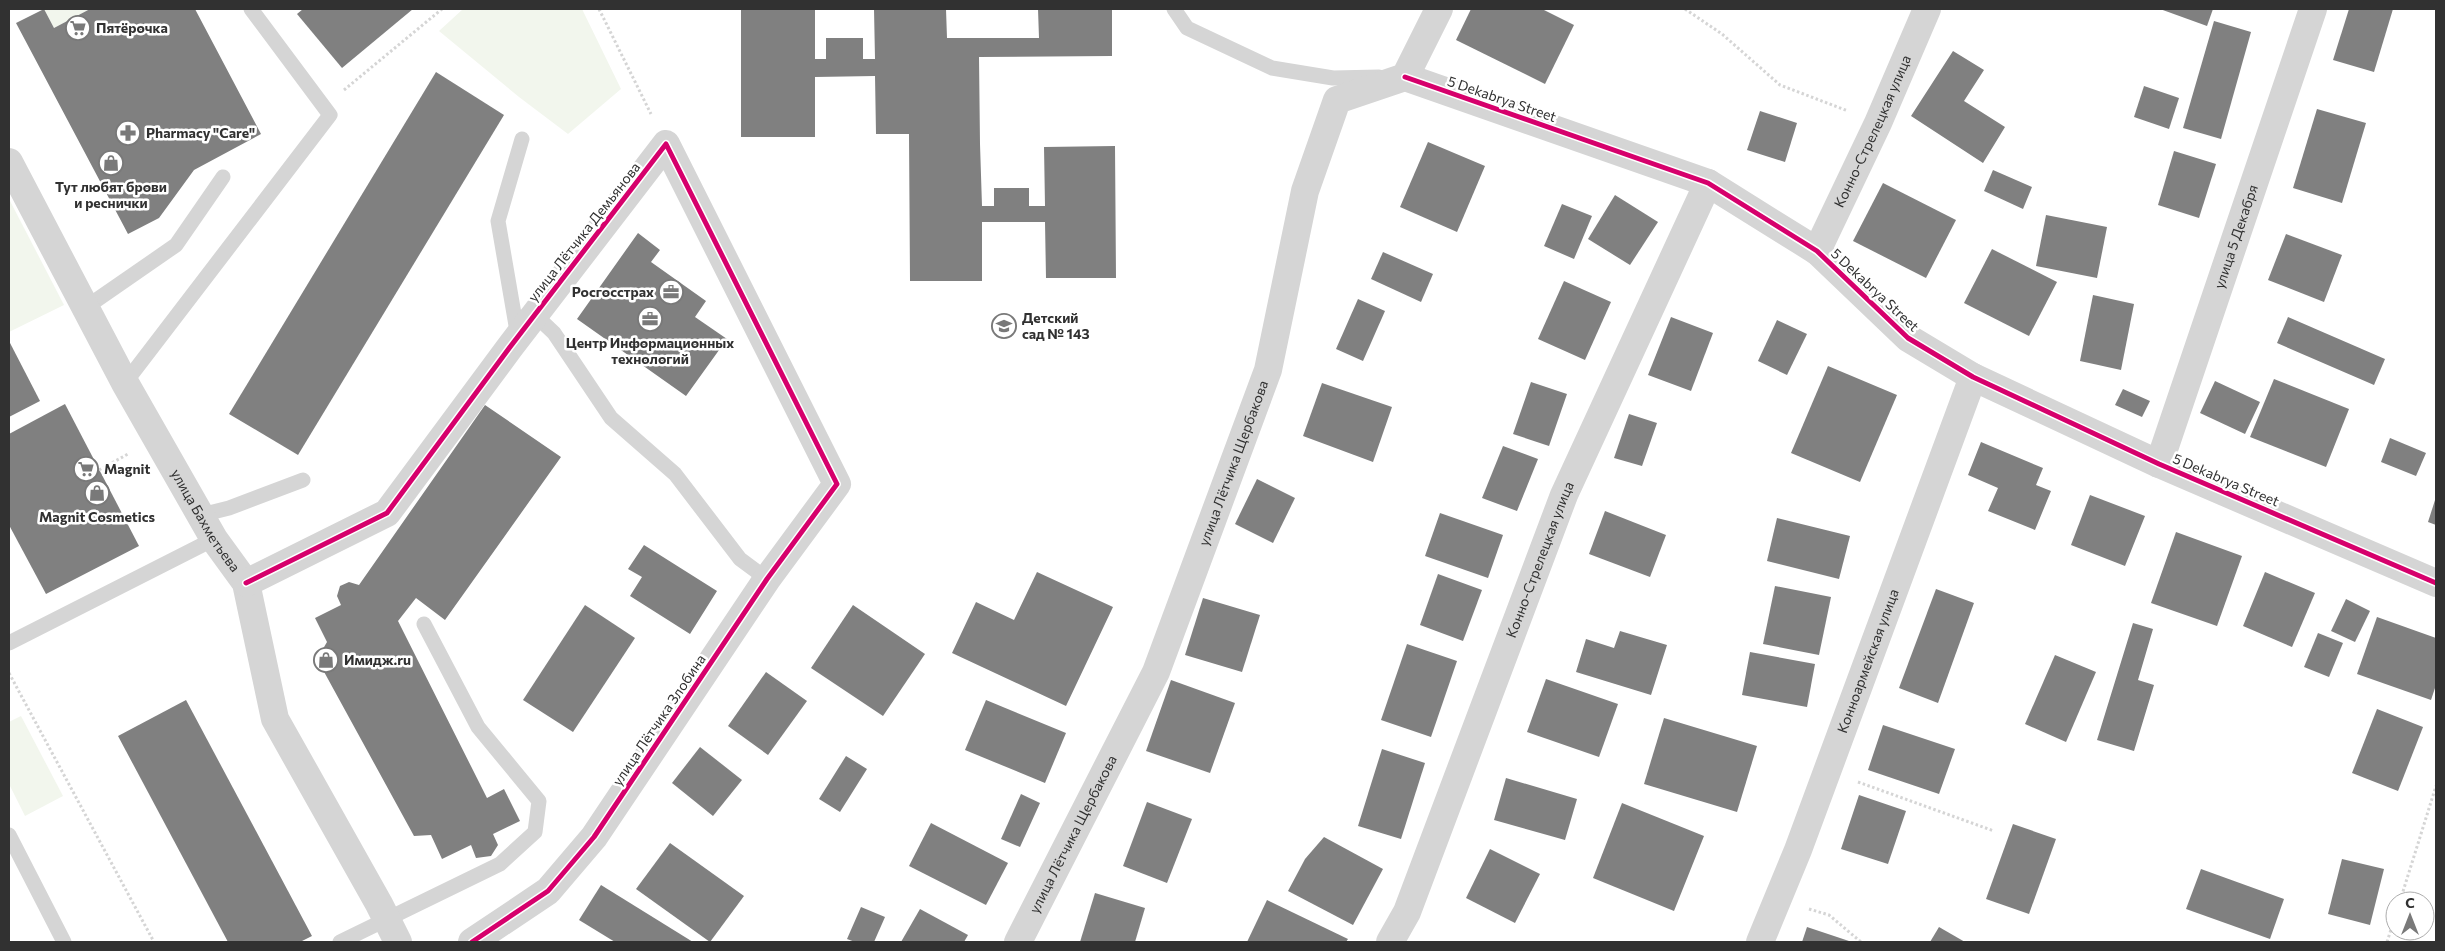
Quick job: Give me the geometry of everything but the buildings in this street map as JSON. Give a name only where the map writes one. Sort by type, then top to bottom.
[{"type":"street","points":[[1405,77],[1439,9]]},
{"type":"street","name":"Конно-Стрелецкая улица","points":[[1817,251],[1878,123],[1927,9]]},
{"type":"street","name":"улица 5 Декабря","points":[[2159,464],[2313,9]]},
{"type":"street","name":"5 Dekabrya Street","points":[[1405,77],[1708,184],[1817,251],[1908,338],[1973,377],[2159,464],[2436,583]]},
{"type":"street","name":"улица Лётчика Щербакова","points":[[1018,942],[1156,672],[1268,370],[1305,191],[1337,100],[1405,77]]},
{"type":"street","name":"улица Лётчика Демьянова","points":[[246,583],[387,513],[518,337],[666,144]]},
{"type":"street","name":"улица Лётчика Злобина","points":[[472,942],[548,892],[594,837],[767,579],[837,484],[666,144]]},
{"type":"street","name":"улица Бахметьева","points":[[9,162],[125,383],[214,539],[246,583],[275,719],[392,930]]},
{"type":"street","name":"Конно-Стрелецкая улица","points":[[1390,942],[1407,912],[1564,495],[1708,184]]},
{"type":"street","name":"Конноармейская улица","points":[[1760,942],[1798,850],[1973,377]]},
{"type":"lane","points":[[125,383],[330,115],[251,9]]},
{"type":"lane","points":[[1174,9],[1187,28],[1272,68],[1333,78],[1405,77]]},
{"type":"lane","points":[[518,337],[498,221],[522,139]]},
{"type":"lane","points":[[85,308],[176,245],[223,177]]},
{"type":"lane","points":[[535,315],[554,333],[612,418],[675,474],[740,559],[767,579]]},
{"type":"lane","points":[[200,515],[229,508],[303,480]]},
{"type":"lane","points":[[9,643],[214,539]]},
{"type":"lane","points":[[340,942],[392,930],[500,864],[535,832],[539,801],[478,727],[424,624]]},
{"type":"lane","points":[[9,835],[64,942]]},
{"type":"path","points":[[342,91],[442,9]]},
{"type":"path","points":[[599,9],[666,144]]},
{"type":"path","points":[[1686,9],[1722,34],[1780,85],[1878,123]]},
{"type":"path","points":[[9,673],[154,942]]},
{"type":"path","points":[[1826,771],[1994,831]]},
{"type":"path","points":[[2403,891],[2436,786]]},
{"type":"path","points":[[1777,901],[1829,915],[1861,942]]},
{"type":"shaded area","points":[[44,9],[90,9],[54,28]]},
{"type":"shaded area","points":[[463,9],[582,9],[621,89],[568,134],[519,97],[439,31]]},
{"type":"shaded area","points":[[9,199],[64,305],[9,332]]},
{"type":"shaded area","points":[[21,716],[63,796],[25,816],[9,784],[9,722]]},
{"type":"cycle path","points":[[1405,77],[1708,183],[1817,251],[1908,338],[1973,377],[2159,464],[2436,583]]},
{"type":"cycle path","points":[[246,583],[387,513],[510,347],[666,144],[837,484],[767,579],[594,837],[548,891],[472,942]]},
{"type":"place","name":"Пятёрочка","points":[[78,28]]},
{"type":"place","name":"Pharmacy \"Care\"","points":[[128,133]]},
{"type":"place","name":"Тут любят брови и реснички","points":[[111,163]]},
{"type":"place","name":"Росгосстрах","points":[[671,292]]},
{"type":"place","name":"Центр Информационных технологий","points":[[650,319]]},
{"type":"place","name":"Детский сад № 143","points":[[1004,326]]},
{"type":"place","name":"Magnit","points":[[86,469]]},
{"type":"place","name":"Magnit Cosmetics","points":[[97,493]]},
{"type":"place","name":"Имидж.ru","points":[[326,660]]}]
